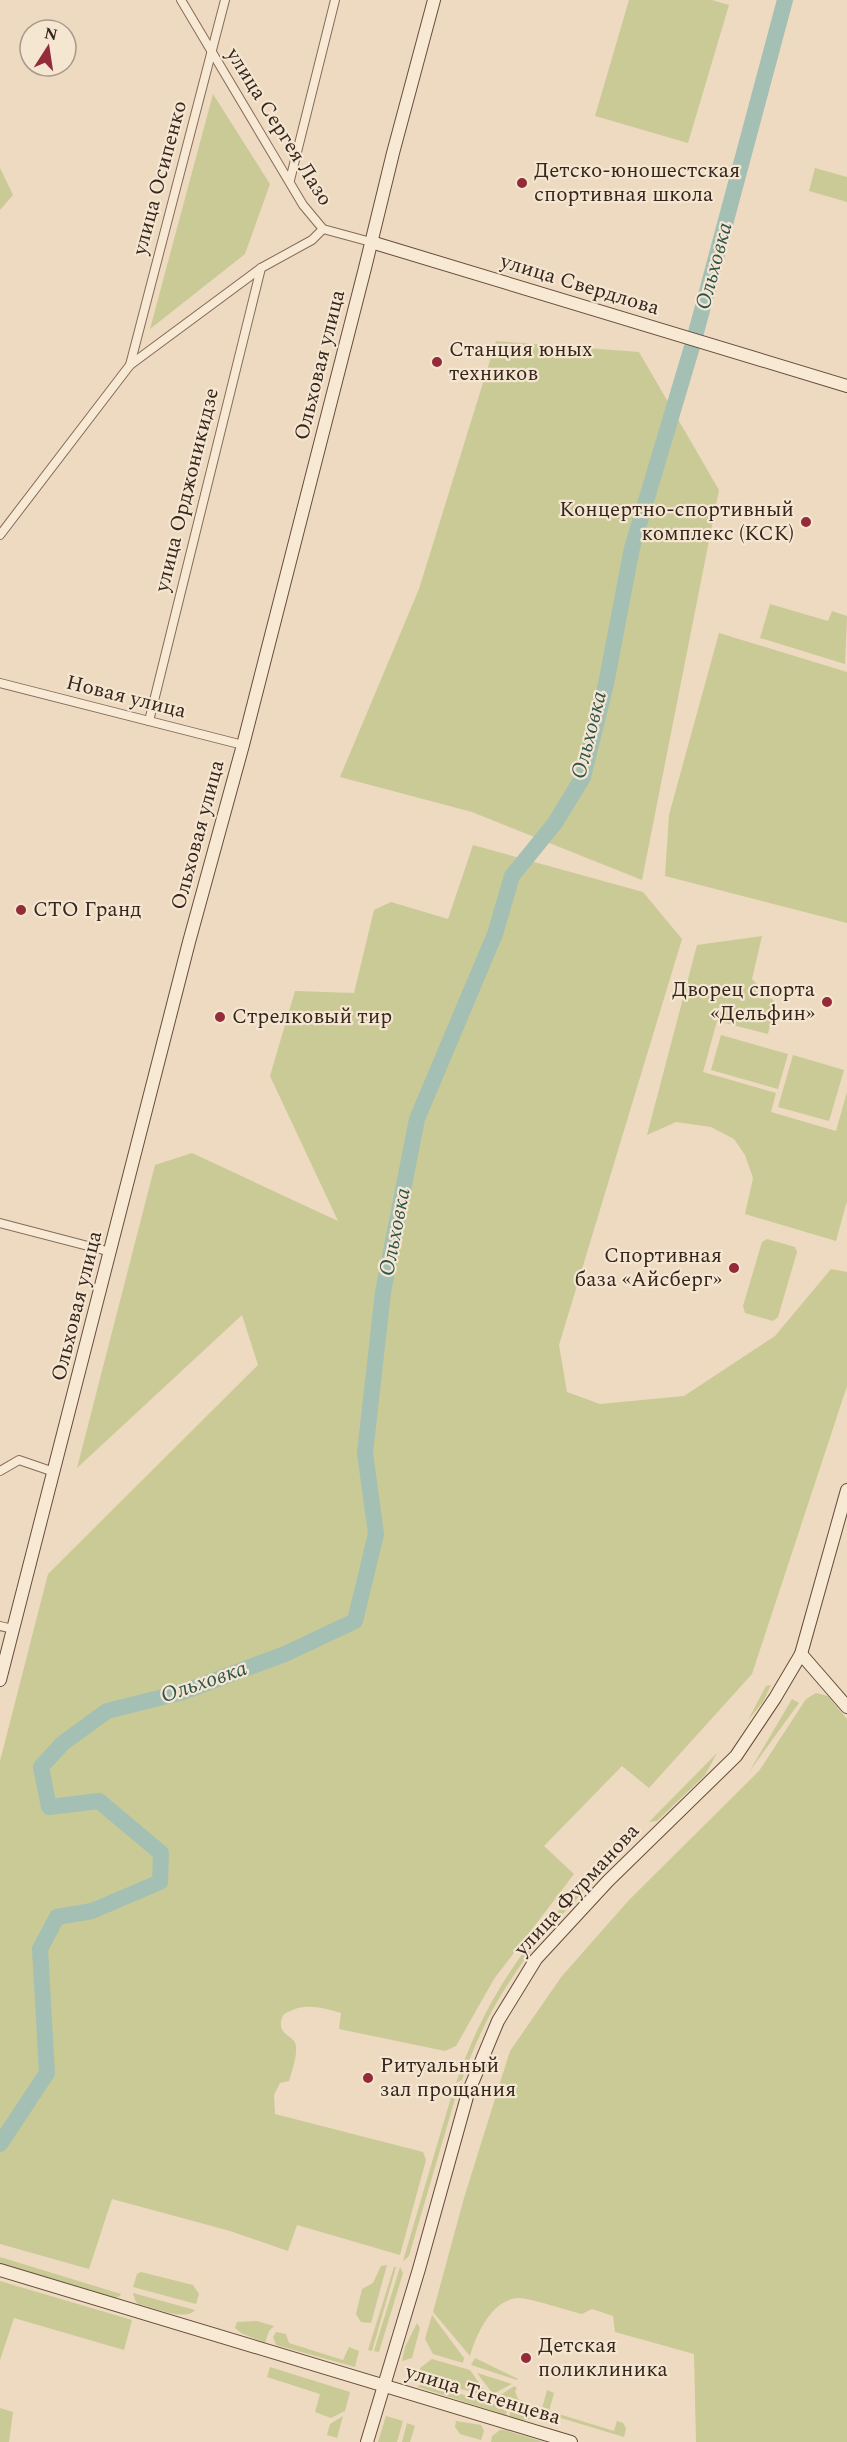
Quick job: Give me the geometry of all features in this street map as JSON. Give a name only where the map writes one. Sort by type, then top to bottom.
[{"type":"main road","name":"Ольховая улица","points":[[0,1680],[434,0]]},
{"type":"main road","name":"улица Свердлова","points":[[371,242],[847,386]]},
{"type":"main road","name":"улица Фурманова","points":[[367,2442],[419,2270],[468,2093],[498,2020],[536,1959],[608,1881],[736,1756],[775,1698],[801,1654],[847,1490]]},
{"type":"main road","points":[[801,1654],[847,1707]]},
{"type":"main road","name":"улица Тегенцева","points":[[0,2270],[571,2442]]},
{"type":"street","name":"улица Сергея Лазо","points":[[181,0],[303,205],[323,229],[371,242]]},
{"type":"street","name":"улица Осипенко","points":[[130,365],[225,0]]},
{"type":"street","points":[[290,180],[336,0]]},
{"type":"street","points":[[0,535],[130,365],[261,268],[312,240],[323,229]]},
{"type":"street","name":"улица Орджоникидзе","points":[[149,721],[261,268]]},
{"type":"street","name":"Новая улица","points":[[0,683],[243,745]]},
{"type":"street","points":[[0,1223],[111,1251]]},
{"type":"street","points":[[0,1471],[19,1460],[54,1472]]},
{"type":"street","points":[[0,1626],[13,1629]]},
{"type":"green space","points":[[629,0],[712,0],[729,5],[688,143],[595,116]]},
{"type":"green space","points":[[213,94],[270,184],[245,254],[150,329]]},
{"type":"green space","points":[[0,168],[13,195],[0,210]]},
{"type":"green space","points":[[815,168],[847,177],[847,202],[809,191]]},
{"type":"green space","points":[[496,341],[639,352],[719,490],[642,880],[472,812],[340,777],[419,589]]},
{"type":"green space","points":[[770,604],[828,621],[832,611],[847,616],[845,664],[760,638]]},
{"type":"green space","points":[[719,633],[847,672],[847,923],[665,876],[669,815]]},
{"type":"green space","points":[[473,845],[643,892],[682,939],[559,1345],[567,1392],[600,1404],[684,1396],[775,1336],[831,1269],[847,1272],[847,1386],[752,1674],[649,1788],[622,1766],[544,1846],[574,1874],[494,1979],[456,2046],[445,2051],[339,2029],[341,2013],[318,2008],[297,2008],[283,2015],[281,2027],[295,2043],[296,2051],[289,2081],[280,2083],[274,2095],[275,2114],[423,2152],[426,2160],[400,2255],[297,2225],[288,2251],[230,2231],[112,2199],[89,2269],[0,2244],[0,1761],[48,1574],[258,1365],[242,1315],[77,1468],[155,1165],[192,1153],[338,1221],[270,1076],[295,991],[354,993],[374,910],[391,902],[448,919]]},
{"type":"green space","points":[[762,936],[752,979],[775,1002],[768,1034],[717,1021],[703,1072],[776,1093],[771,1112],[836,1131],[847,1092],[847,1201],[836,1241],[745,1214],[753,1178],[745,1155],[734,1139],[711,1127],[676,1122],[647,1135],[697,945]]},
{"type":"green space","points":[[721,1035],[788,1054],[778,1089],[711,1070]]},
{"type":"green space","points":[[793,1055],[844,1070],[829,1121],[778,1107]]},
{"type":"green space","points":[[767,1239],[795,1247],[797,1252],[778,1317],[773,1321],[745,1313],[743,1306],[762,1242]]},
{"type":"green space","points":[[771,1685],[763,1702],[748,1720],[766,1686]]},
{"type":"green space","points":[[816,1693],[828,1696],[847,1719],[847,2442],[696,2442],[694,2354],[615,2332],[613,2316],[592,2309],[582,2314],[518,2298],[500,2305],[486,2320],[476,2338],[470,2356],[433,2312],[464,2198],[510,2051],[562,1976],[629,1900],[759,1771],[806,1699]]},
{"type":"green space","points":[[792,1699],[799,1703],[749,1772]]},
{"type":"green space","points":[[717,1753],[705,1775],[657,1821],[649,1822]]},
{"type":"green space","points":[[594,1874],[596,1875],[593,1882],[551,1927],[515,1973],[486,2023],[462,2080],[456,2083],[481,2022],[512,1970],[529,1945]]},
{"type":"green space","points":[[452,2094],[455,2099],[409,2256],[403,2261]]},
{"type":"green space","points":[[0,2257],[121,2294],[110,2300],[0,2266]]},
{"type":"green space","points":[[387,2265],[371,2323],[361,2322],[356,2314],[362,2289],[373,2283],[381,2266]]},
{"type":"green space","points":[[394,2267],[396,2267],[372,2351],[368,2350]]},
{"type":"green space","points":[[400,2267],[403,2273],[379,2352],[374,2351]]},
{"type":"green space","points":[[141,2272],[193,2285],[199,2294],[196,2304],[133,2287],[137,2274]]},
{"type":"green space","points":[[0,2281],[132,2320],[124,2350],[14,2318],[0,2360]]},
{"type":"green space","points":[[133,2293],[195,2310],[184,2315],[138,2304]]},
{"type":"green space","points":[[432,2315],[464,2358],[463,2363],[433,2354],[425,2339]]},
{"type":"green space","points":[[257,2321],[274,2326],[269,2331],[265,2343],[235,2328],[237,2322]]},
{"type":"green space","points":[[417,2323],[420,2328],[412,2358],[402,2361],[405,2347]]},
{"type":"green space","points":[[276,2332],[286,2334],[289,2343],[343,2360],[349,2347],[359,2351],[355,2367],[276,2345],[273,2337]]},
{"type":"green space","points":[[475,2358],[518,2379],[471,2365]]},
{"type":"green space","points":[[432,2359],[470,2370],[489,2397],[423,2378],[419,2372],[420,2368]]},
{"type":"green space","points":[[270,2367],[350,2392],[345,2411],[331,2418],[315,2412],[320,2394],[267,2377]]},
{"type":"green space","points":[[477,2373],[512,2384],[493,2394]]},
{"type":"green space","points":[[425,2383],[507,2408],[506,2415],[418,2387]]},
{"type":"green space","points":[[514,2386],[517,2388],[515,2391],[518,2399],[536,2407],[535,2410],[496,2398]]},
{"type":"green space","points":[[547,2390],[554,2393],[549,2411],[614,2431],[617,2421],[623,2423],[626,2428],[624,2437],[541,2412]]},
{"type":"green space","points":[[0,2408],[13,2412],[9,2442],[0,2442]]},
{"type":"green space","points":[[511,2410],[535,2416],[525,2420],[509,2418]]},
{"type":"green space","points":[[343,2416],[337,2438],[327,2435],[330,2424]]},
{"type":"green space","points":[[386,2416],[403,2421],[397,2442],[378,2442]]},
{"type":"green space","points":[[456,2421],[481,2425],[484,2431],[481,2440],[460,2434],[455,2427]]},
{"type":"green space","points":[[407,2423],[415,2426],[410,2442],[402,2442]]},
{"type":"green space","points":[[500,2430],[544,2442],[491,2442],[492,2436]]},
{"type":"waterway","name":"Ольховка","points":[[0,2144],[47,2073],[40,1949],[57,1917],[92,1911],[160,1882],[161,1853],[99,1801],[49,1807],[41,1767],[63,1743],[107,1711],[183,1692],[285,1654],[355,1621],[376,1534],[365,1453],[383,1292],[417,1119],[495,934],[512,876],[555,823],[583,777],[606,684],[632,548],[694,340],[785,0]]},
{"type":"place","name":"Детско-юношестская спортивная школа","points":[[522,183]]},
{"type":"place","name":"Станция юных техников","points":[[437,362]]},
{"type":"place","name":"Концертно-спортивный комплекс (КСК)","points":[[806,522]]},
{"type":"place","name":"СТО Гранд","points":[[21,910]]},
{"type":"place","name":"Дворец спорта «Дельфин»","points":[[827,1002]]},
{"type":"place","name":"Стрелковый тир","points":[[220,1017]]},
{"type":"place","name":"Спортивная база «Айсберг»","points":[[734,1268]]},
{"type":"place","name":"Ритуальный зал прощания","points":[[368,2078]]},
{"type":"place","name":"Детская поликлиника","points":[[526,2358]]}]
